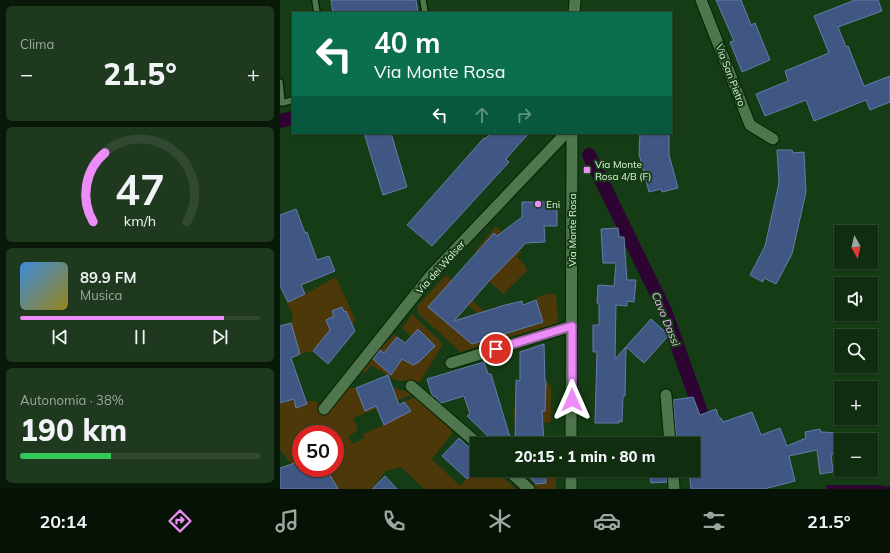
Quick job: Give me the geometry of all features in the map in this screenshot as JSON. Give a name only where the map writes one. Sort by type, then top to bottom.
[{"type":"street","points":[[574,12],[575,0]]},
{"type":"street","name":"Via San Pietro","points":[[701,0],[750,125],[773,139]]},
{"type":"street","name":"Via dei Walser","points":[[324,409],[431,275],[565,134]]},
{"type":"street","name":"Via Monte Rosa","points":[[571,437],[572,134]]},
{"type":"street","points":[[451,363],[572,326]]},
{"type":"street","points":[[411,386],[470,437]]},
{"type":"street","points":[[666,395],[669,437]]},
{"type":"street","points":[[516,477],[529,489]]},
{"type":"street","points":[[571,477],[571,489]]},
{"type":"street","points":[[673,477],[674,489]]},
{"type":"lane","points":[[315,0],[317,12]]},
{"type":"lane","points":[[423,0],[425,12]]},
{"type":"lane","points":[[280,82],[282,103],[292,100]]},
{"type":"shaded area","points":[[496,226],[521,252],[517,257],[525,265],[527,271],[503,294],[489,281],[516,253],[494,233],[476,252],[475,251]]},
{"type":"shaded area","points":[[446,275],[485,312],[478,314],[446,286],[428,307],[472,344],[543,322],[536,298],[547,294],[556,294],[558,323],[460,352],[417,312],[418,305]]},
{"type":"shaded area","points":[[336,277],[356,321],[313,351],[300,354],[291,323],[293,315],[286,302],[305,294]]},
{"type":"shaded area","points":[[412,314],[443,344],[420,382],[395,380],[371,365],[365,373],[360,371],[394,334],[405,343],[411,336],[402,328]]},
{"type":"shaded area","points":[[546,381],[551,387],[551,422],[544,423],[543,426],[517,428],[513,409],[520,408],[545,411]]},
{"type":"shaded area","points":[[342,387],[392,387],[411,393],[411,395],[353,418],[358,430],[348,437],[353,444],[364,438],[363,434],[410,411],[404,402],[416,397],[453,432],[432,459],[460,486],[470,475],[470,477],[502,477],[516,489],[424,489],[401,467],[386,471],[371,489],[338,489],[331,477],[344,477],[344,425],[292,425],[292,464],[280,449],[280,404],[292,400],[315,401],[324,409]]},
{"type":"shaded area","points":[[521,477],[526,477],[533,484],[545,483],[545,477],[556,477],[556,489],[534,489]]},
{"type":"building","points":[[331,0],[416,0],[418,12],[333,12]]},
{"type":"building","points":[[716,0],[741,0],[751,25],[755,23],[770,60],[742,72],[730,42],[734,41]]},
{"type":"building","points":[[855,0],[878,0],[882,11],[838,27],[846,47],[848,46],[864,86],[890,76],[890,102],[870,110],[866,100],[814,121],[806,100],[765,116],[756,94],[788,81],[785,71],[829,53],[814,16]]},
{"type":"building","points":[[364,134],[391,134],[407,187],[383,195]]},
{"type":"building","points":[[490,134],[528,134],[506,159],[509,162],[432,246],[407,225],[484,138],[485,139]]},
{"type":"building","points":[[640,134],[669,134],[669,155],[678,188],[662,192],[661,189],[649,192],[639,154]]},
{"type":"building","points":[[777,150],[792,150],[793,153],[804,152],[806,192],[792,254],[776,284],[764,278],[763,282],[750,275],[765,246],[779,183]]},
{"type":"building","points":[[522,202],[557,202],[557,226],[544,226],[545,242],[526,243],[489,281],[454,321],[505,305],[522,301],[523,305],[536,300],[543,322],[472,344],[428,307],[494,233],[497,236],[522,217]]},
{"type":"building","points":[[296,209],[305,233],[307,232],[317,260],[329,256],[335,271],[301,285],[305,294],[288,302],[280,286],[280,215]]},
{"type":"building","points":[[618,228],[619,237],[624,237],[627,280],[636,280],[634,302],[627,301],[627,306],[616,305],[615,359],[651,319],[669,335],[644,363],[626,347],[625,396],[623,396],[622,422],[595,423],[597,352],[593,352],[593,325],[599,325],[599,304],[597,303],[598,285],[614,286],[616,263],[603,263],[601,229]]},
{"type":"building","points":[[342,307],[344,312],[346,311],[355,331],[328,364],[313,351],[330,330],[326,320],[334,316],[332,311]]},
{"type":"building","points":[[291,323],[300,354],[291,358],[307,404],[296,408],[294,399],[280,403],[280,326]]},
{"type":"building","points":[[418,329],[435,346],[419,362],[413,365],[402,359],[391,375],[373,359],[380,350],[384,353],[397,337],[405,343]]},
{"type":"building","points":[[544,344],[546,381],[545,411],[542,411],[544,437],[515,437],[516,380],[520,381],[520,352]]},
{"type":"building","points":[[484,362],[488,374],[491,374],[510,437],[489,437],[467,416],[470,414],[464,396],[441,403],[437,400],[436,396],[434,397],[432,395],[427,379]]},
{"type":"building","points":[[388,375],[399,405],[404,402],[411,411],[384,425],[376,406],[365,411],[356,388]]},
{"type":"building","points":[[693,397],[700,415],[716,409],[719,418],[721,418],[723,422],[752,412],[761,435],[780,428],[787,446],[806,438],[805,432],[820,429],[821,432],[841,433],[834,433],[834,454],[831,454],[833,472],[820,474],[817,450],[789,456],[795,481],[764,489],[691,489],[690,477],[700,477],[700,437],[676,437],[673,400]]},
{"type":"building","points":[[459,438],[470,448],[470,476],[467,479],[442,456]]},
{"type":"building","points":[[292,464],[292,477],[331,477],[338,489],[280,489],[280,468]]},
{"type":"building","points":[[385,476],[397,489],[372,489]]},
{"type":"building","points":[[530,477],[546,477],[546,483],[536,484]]},
{"type":"building","points":[[650,477],[667,477],[667,482],[651,483]]},
{"type":"waterway","name":"Cavo Dassi","points":[[280,121],[292,118]]},
{"type":"waterway","name":"Cavo Dassi","points":[[589,155],[665,311],[708,432]]},
{"type":"waterway","points":[[828,487],[877,487],[890,489]]},
{"type":"place","name":"Via Monte Rosa 4/B (F)","points":[[587,170]]},
{"type":"place","name":"Eni","points":[[538,204]]},
{"type":"route","points":[[496,349],[572,326],[572,400]]}]
